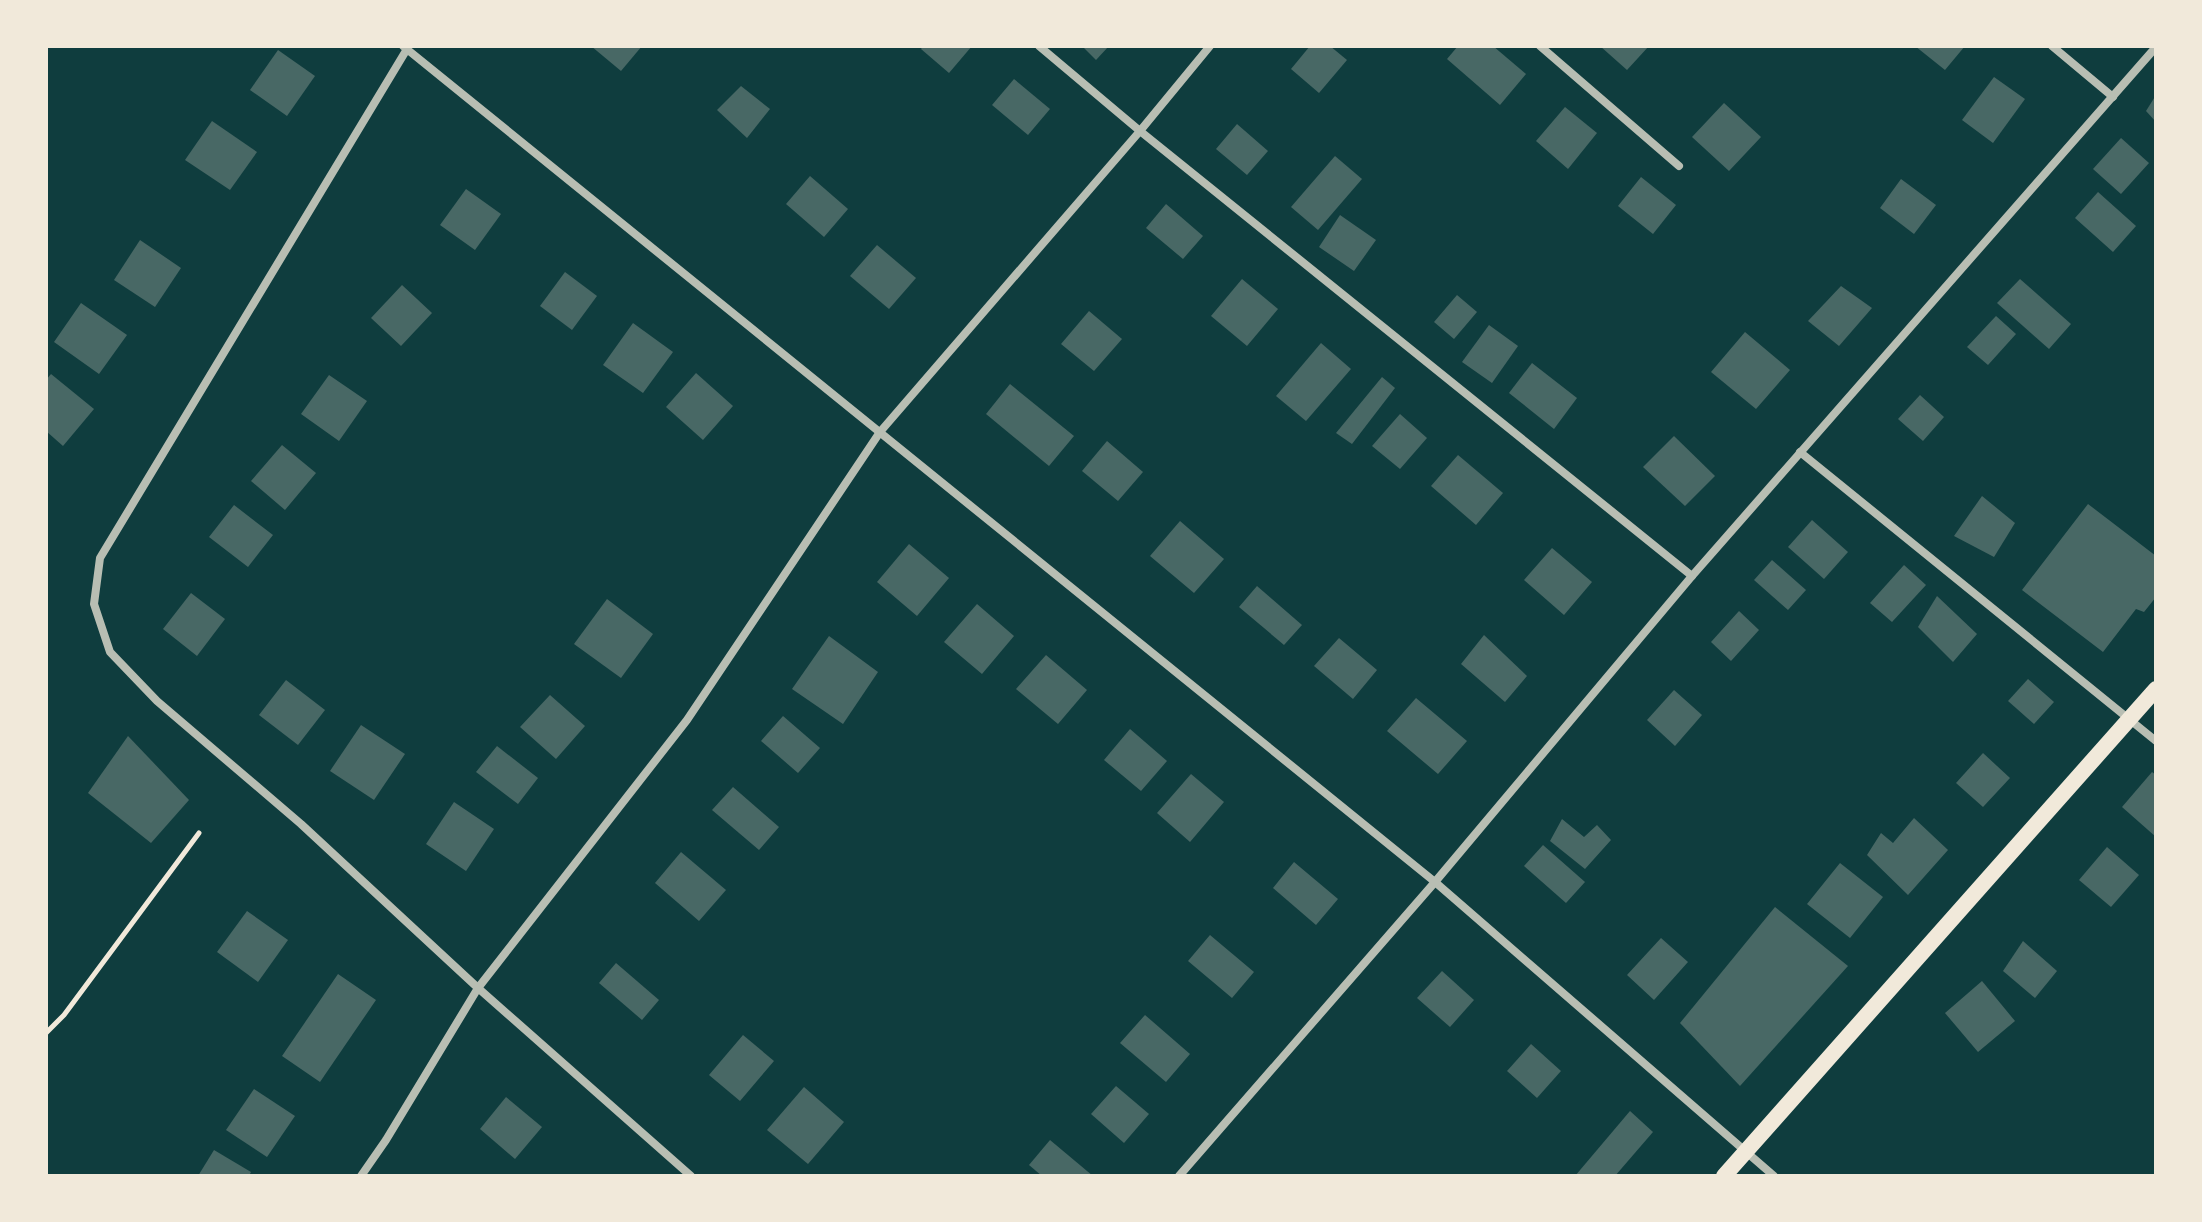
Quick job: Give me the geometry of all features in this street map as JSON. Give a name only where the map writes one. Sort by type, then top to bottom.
[{"type":"main road","points":[[1724,1176],[2156,689]]},
{"type":"street","points":[[1039,46],[1692,576]]},
{"type":"street","points":[[361,1176],[478,988],[687,720],[880,432],[1210,46]]},
{"type":"street","points":[[1540,46],[1679,166]]},
{"type":"street","points":[[2052,46],[2113,97]]},
{"type":"street","points":[[1179,1176],[1435,882],[1692,576],[2156,47]]},
{"type":"street","points":[[691,1176],[478,988],[301,824],[157,701],[110,652],[94,604],[100,558],[405,48],[1435,882],[1774,1176]]},
{"type":"street","points":[[1800,452],[2156,741]]},
{"type":"path","points":[[46,1033],[64,1015],[199,833]]},
{"type":"building","points":[[591,46],[642,46],[621,71]]},
{"type":"building","points":[[923,46],[972,46],[949,73],[921,49]]},
{"type":"building","points":[[1082,46],[1109,46],[1096,60]]},
{"type":"building","points":[[1310,46],[1330,46],[1347,60],[1319,93],[1291,69]]},
{"type":"building","points":[[1458,46],[1493,46],[1526,74],[1500,105],[1447,59]]},
{"type":"building","points":[[1600,46],[1649,46],[1627,70]]},
{"type":"building","points":[[1915,46],[1965,46],[1945,70]]},
{"type":"building","points":[[278,50],[315,76],[287,116],[250,90]]},
{"type":"building","points":[[1994,77],[2025,99],[1993,143],[1962,120]]},
{"type":"building","points":[[1014,79],[1050,109],[1028,135],[992,105]]},
{"type":"building","points":[[741,86],[770,109],[747,138],[717,110]]},
{"type":"building","points":[[2156,95],[2156,122],[2146,111]]},
{"type":"building","points":[[1724,103],[1761,137],[1729,171],[1692,137]]},
{"type":"building","points":[[1565,107],[1597,133],[1568,169],[1536,141]]},
{"type":"building","points":[[212,121],[257,152],[230,190],[185,160]]},
{"type":"building","points":[[1237,124],[1268,151],[1247,175],[1216,149]]},
{"type":"building","points":[[2121,138],[2149,163],[2121,194],[2093,169]]},
{"type":"building","points":[[1335,156],[1362,179],[1318,230],[1291,207]]},
{"type":"building","points":[[810,176],[848,209],[824,237],[786,204]]},
{"type":"building","points":[[1641,177],[1676,205],[1653,234],[1618,206]]},
{"type":"building","points":[[1901,179],[1936,205],[1914,234],[1880,208]]},
{"type":"building","points":[[466,189],[501,214],[475,250],[440,225]]},
{"type":"building","points":[[2098,192],[2136,226],[2113,252],[2075,218]]},
{"type":"building","points":[[1166,204],[1203,236],[1183,259],[1146,228]]},
{"type":"building","points":[[1340,215],[1376,240],[1354,271],[1319,247]]},
{"type":"building","points":[[140,240],[181,268],[155,307],[114,280]]},
{"type":"building","points":[[877,245],[916,278],[889,309],[850,276]]},
{"type":"building","points":[[565,272],[597,296],[572,330],[540,306]]},
{"type":"building","points":[[1242,279],[1278,309],[1247,346],[1211,316]]},
{"type":"building","points":[[2020,279],[2071,324],[2049,349],[1997,303]]},
{"type":"building","points":[[402,285],[432,313],[401,346],[371,318]]},
{"type":"building","points":[[1841,286],[1872,308],[1839,346],[1808,321]]},
{"type":"building","points":[[1457,295],[1477,312],[1454,339],[1434,322]]},
{"type":"building","points":[[81,303],[127,335],[99,374],[54,342]]},
{"type":"building","points":[[1089,311],[1122,339],[1094,371],[1061,344]]},
{"type":"building","points":[[1996,316],[2016,334],[1988,365],[1967,347]]},
{"type":"building","points":[[633,323],[673,352],[643,393],[603,365]]},
{"type":"building","points":[[1489,325],[1518,346],[1492,383],[1462,362]]},
{"type":"building","points":[[1745,332],[1790,370],[1756,409],[1711,372]]},
{"type":"building","points":[[1321,343],[1351,369],[1306,421],[1276,396]]},
{"type":"building","points":[[1532,363],[1577,398],[1554,429],[1509,393]]},
{"type":"building","points":[[696,373],[733,406],[703,440],[666,407]]},
{"type":"building","points":[[51,374],[94,409],[63,446],[46,431],[46,380]]},
{"type":"building","points":[[329,375],[367,401],[339,441],[301,414]]},
{"type":"building","points":[[1382,377],[1395,388],[1352,444],[1336,433]]},
{"type":"building","points":[[1010,384],[1074,436],[1049,466],[986,414]]},
{"type":"building","points":[[1920,395],[1944,417],[1923,441],[1898,419]]},
{"type":"building","points":[[1400,414],[1427,438],[1400,469],[1372,446]]},
{"type":"building","points":[[1674,436],[1715,476],[1685,506],[1643,467]]},
{"type":"building","points":[[1107,441],[1143,472],[1118,501],[1082,471]]},
{"type":"building","points":[[282,445],[316,473],[285,510],[251,481]]},
{"type":"building","points":[[1458,455],[1503,493],[1476,525],[1431,486]]},
{"type":"building","points":[[1982,496],[2015,523],[1994,557],[1954,536]]},
{"type":"building","points":[[2088,504],[2156,556],[2156,597],[2144,612],[2136,609],[2103,652],[2022,590]]},
{"type":"building","points":[[234,505],[273,535],[248,567],[209,537]]},
{"type":"building","points":[[1812,520],[1848,552],[1824,579],[1788,547]]},
{"type":"building","points":[[1180,521],[1224,559],[1194,593],[1150,556]]},
{"type":"building","points":[[909,544],[949,578],[917,616],[877,582]]},
{"type":"building","points":[[1552,548],[1592,582],[1564,615],[1524,580]]},
{"type":"building","points":[[1772,560],[1806,590],[1788,610],[1754,580]]},
{"type":"building","points":[[1904,565],[1926,585],[1892,622],[1870,603]]},
{"type":"building","points":[[1257,586],[1302,625],[1284,645],[1239,607]]},
{"type":"building","points":[[191,593],[225,619],[197,656],[163,629]]},
{"type":"building","points":[[1937,596],[1977,634],[1953,662],[1918,627]]},
{"type":"building","points":[[607,599],[653,634],[621,678],[574,644]]},
{"type":"building","points":[[977,604],[1014,636],[982,674],[944,642]]},
{"type":"building","points":[[1739,611],[1759,630],[1731,661],[1711,642]]},
{"type":"building","points":[[1484,635],[1527,676],[1505,702],[1461,664]]},
{"type":"building","points":[[829,636],[878,672],[843,724],[792,689]]},
{"type":"building","points":[[1339,638],[1377,670],[1353,699],[1314,666]]},
{"type":"building","points":[[1046,655],[1087,690],[1058,724],[1016,689]]},
{"type":"building","points":[[2028,679],[2054,702],[2034,724],[2008,701]]},
{"type":"building","points":[[286,680],[325,710],[298,745],[259,715]]},
{"type":"building","points":[[1674,690],[1702,715],[1675,746],[1647,720]]},
{"type":"building","points":[[550,695],[585,726],[556,759],[520,727]]},
{"type":"building","points":[[1416,698],[1467,741],[1438,774],[1387,731]]},
{"type":"building","points":[[783,716],[820,748],[798,773],[761,741]]},
{"type":"building","points":[[361,725],[405,754],[374,800],[330,771]]},
{"type":"building","points":[[1130,729],[1167,761],[1141,791],[1104,760]]},
{"type":"building","points":[[128,736],[189,800],[151,843],[88,793]]},
{"type":"building","points":[[497,746],[538,778],[518,804],[476,772]]},
{"type":"building","points":[[1983,753],[2010,778],[1983,807],[1956,783]]},
{"type":"building","points":[[2152,772],[2156,775],[2156,837],[2122,807]]},
{"type":"building","points":[[1191,774],[1224,802],[1190,842],[1157,813]]},
{"type":"building","points":[[733,787],[779,827],[759,850],[712,810]]},
{"type":"building","points":[[454,802],[494,829],[466,871],[426,844]]},
{"type":"building","points":[[1914,818],[1948,850],[1908,895],[1867,855],[1881,833],[1893,843]]},
{"type":"building","points":[[1562,819],[1584,837],[1597,825],[1611,840],[1585,869],[1550,841]]},
{"type":"building","points":[[1543,845],[1585,882],[1566,903],[1524,866]]},
{"type":"building","points":[[2107,847],[2139,875],[2111,907],[2079,880]]},
{"type":"building","points":[[681,852],[726,890],[699,921],[655,883]]},
{"type":"building","points":[[1294,862],[1338,899],[1316,925],[1273,888]]},
{"type":"building","points":[[1840,863],[1883,897],[1850,938],[1807,904]]},
{"type":"building","points":[[1775,907],[1848,966],[1740,1086],[1680,1023]]},
{"type":"building","points":[[247,911],[288,940],[258,982],[217,952]]},
{"type":"building","points":[[1210,935],[1254,972],[1232,998],[1188,961]]},
{"type":"building","points":[[1661,938],[1688,962],[1654,1000],[1627,975]]},
{"type":"building","points":[[2023,941],[2057,971],[2035,998],[2003,971]]},
{"type":"building","points":[[616,963],[659,1000],[642,1020],[599,983]]},
{"type":"building","points":[[1442,971],[1474,1000],[1450,1027],[1417,998]]},
{"type":"building","points":[[338,974],[376,1000],[320,1082],[282,1056]]},
{"type":"building","points":[[1982,981],[2015,1021],[1978,1052],[1945,1013]]},
{"type":"building","points":[[1145,1015],[1190,1054],[1166,1082],[1120,1043]]},
{"type":"building","points":[[743,1035],[774,1061],[740,1101],[709,1075]]},
{"type":"building","points":[[1531,1044],[1561,1071],[1537,1098],[1507,1071]]},
{"type":"building","points":[[1116,1086],[1149,1114],[1124,1143],[1091,1114]]},
{"type":"building","points":[[804,1087],[844,1122],[808,1164],[767,1130]]},
{"type":"building","points":[[254,1089],[295,1116],[267,1157],[226,1130]]},
{"type":"building","points":[[506,1097],[542,1127],[515,1159],[480,1129]]},
{"type":"building","points":[[1630,1111],[1653,1132],[1615,1176],[1575,1176]]},
{"type":"building","points":[[1050,1140],[1093,1176],[1042,1176],[1029,1165]]},
{"type":"building","points":[[214,1150],[251,1172],[249,1176],[198,1176]]}]
